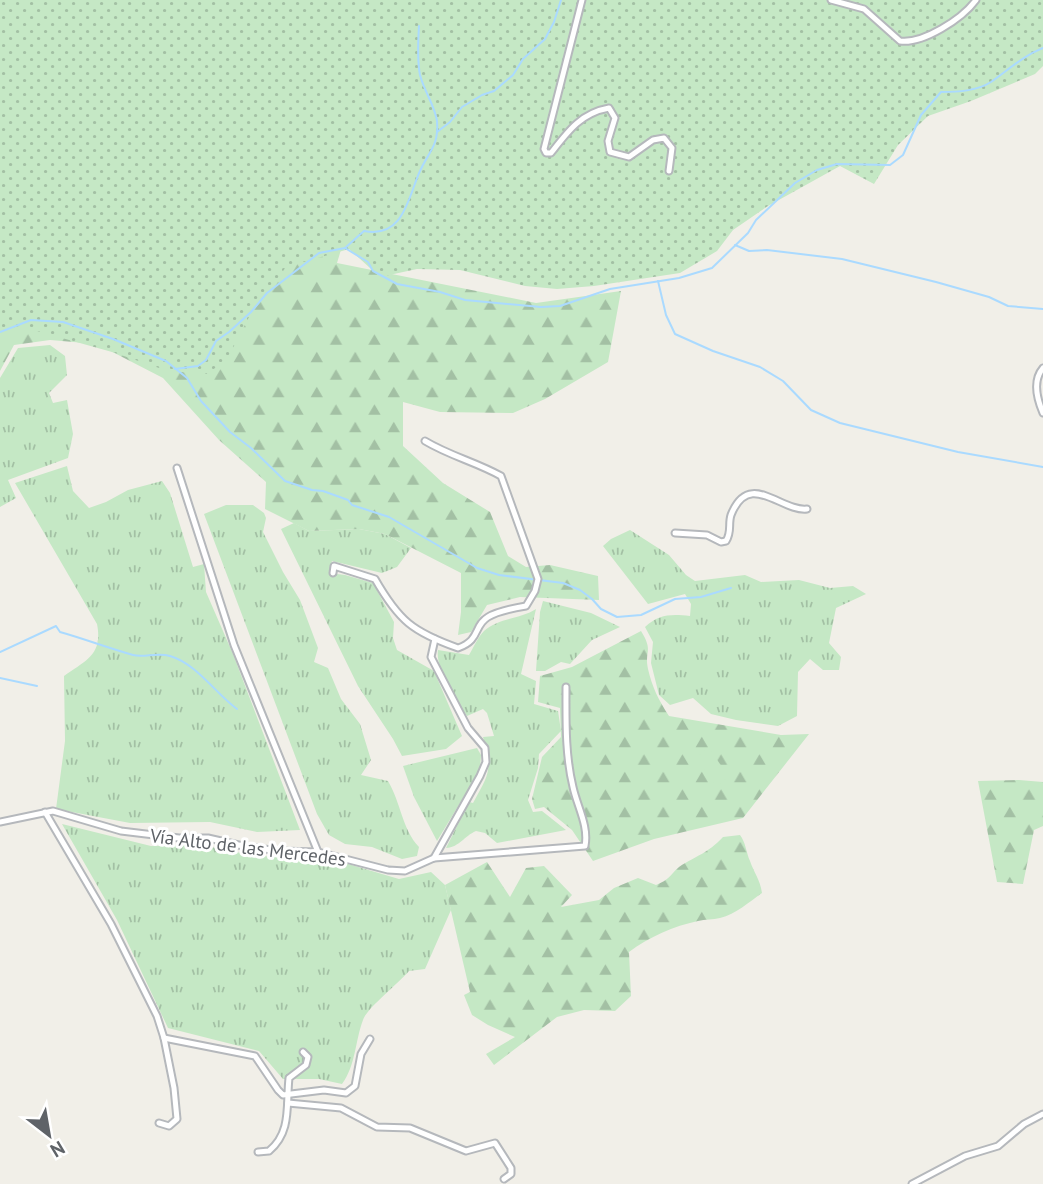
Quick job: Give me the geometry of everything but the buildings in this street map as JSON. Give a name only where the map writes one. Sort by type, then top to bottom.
[{"type":"street","points":[[582,0],[544,149],[546,153],[551,153],[575,122],[595,111],[609,108],[615,118],[608,141],[610,152],[629,157],[653,140],[663,138],[672,148],[669,171]]},
{"type":"street","points":[[831,0],[863,9],[900,41],[908,42],[935,32],[965,12],[976,0]]},
{"type":"street","points":[[1043,368],[1037,377],[1037,390],[1043,413]]},
{"type":"street","points":[[333,573],[334,566],[376,579],[394,611],[418,631],[458,648],[475,639],[479,626],[487,617],[526,606],[535,591],[538,579],[501,476],[425,441]]},
{"type":"street","points":[[177,468],[234,645],[318,852]]},
{"type":"street","points":[[675,533],[707,535],[721,542],[726,541],[730,535],[731,516],[743,498],[755,493],[769,496],[799,510],[807,509]]},
{"type":"street","points":[[434,858],[485,767],[486,754],[481,742],[468,728],[452,701],[431,657],[435,639]]},
{"type":"street","name":"Vía Alto de las Mercedes","points":[[0,822],[53,811],[121,831],[179,838],[208,838],[278,851],[318,852],[388,870],[405,870],[434,858],[585,846],[587,834],[572,786],[566,737],[566,687]]},
{"type":"street","points":[[45,812],[111,924],[154,1008],[164,1038],[177,1119],[169,1126],[159,1123]]},
{"type":"street","points":[[164,1038],[255,1056],[278,1090],[288,1096],[324,1090],[341,1094],[350,1092],[355,1086],[361,1054],[370,1039]]},
{"type":"street","points":[[258,1152],[269,1152],[282,1138],[289,1078],[308,1062],[308,1057],[303,1052]]},
{"type":"street","points":[[288,1103],[341,1108],[377,1127],[410,1128],[466,1151],[495,1143],[511,1168],[511,1174],[504,1180]]},
{"type":"street","points":[[912,1184],[965,1156],[998,1146],[1024,1124],[1043,1114]]},
{"type":"green space","points":[[0,0],[1043,0],[1043,66],[1035,74],[928,116],[898,145],[874,184],[840,166],[768,206],[733,230],[717,251],[680,273],[557,289],[525,286],[460,270],[417,269],[380,277],[349,249],[286,267],[249,317],[226,361],[206,374],[168,371],[19,326],[0,332]]},
{"type":"green space","points":[[362,180],[337,263],[536,303],[621,291],[608,362],[545,399],[513,413],[440,412],[403,402],[403,446],[443,483],[490,512],[508,556],[526,567],[550,565],[598,576],[599,600],[520,597],[487,605],[471,632],[458,635],[461,573],[385,534],[359,529],[309,531],[265,509],[266,482],[219,440],[163,378],[97,344],[50,340],[14,345],[0,371],[0,254]]},
{"type":"green space","points":[[50,345],[65,356],[67,375],[49,393],[53,403],[67,400],[73,434],[68,458],[8,480],[16,498],[0,507],[0,378],[18,348]]},
{"type":"green space","points":[[67,466],[73,491],[89,508],[128,490],[162,481],[170,493],[193,567],[204,564],[206,592],[233,654],[300,830],[257,832],[210,822],[130,823],[56,809],[65,741],[64,676],[86,661],[95,650],[97,624],[15,483]]},
{"type":"green space","points":[[226,505],[253,505],[264,513],[266,518],[263,532],[300,600],[318,648],[314,662],[328,668],[341,699],[360,724],[371,760],[361,775],[388,781],[405,824],[419,847],[417,856],[402,859],[372,847],[345,844],[329,835],[317,814],[204,514]]},
{"type":"green space","points":[[294,523],[309,531],[359,529],[385,534],[411,548],[397,567],[382,573],[332,561],[329,573],[373,583],[394,622],[393,638],[397,650],[434,671],[462,736],[446,749],[402,756],[358,686],[281,529]]},
{"type":"green space","points":[[630,530],[669,555],[686,575],[695,581],[745,575],[761,582],[799,580],[830,588],[853,586],[866,594],[836,608],[829,643],[841,657],[839,670],[823,670],[810,659],[798,672],[797,716],[778,726],[711,714],[693,698],[670,705],[659,695],[651,663],[653,642],[645,627],[666,616],[690,616],[691,604],[685,594],[648,604],[603,546]]},
{"type":"green space","points":[[543,601],[591,613],[620,627],[592,640],[570,664],[561,662],[545,671],[536,671]]},
{"type":"green space","points":[[536,609],[521,674],[536,681],[534,704],[558,711],[561,731],[539,754],[538,768],[528,800],[533,812],[542,811],[566,830],[497,843],[485,833],[476,831],[455,846],[446,848],[469,802],[473,803],[488,772],[488,757],[483,737],[494,736],[487,713],[483,709],[467,716],[462,709],[443,675],[438,650],[469,655],[484,631]]},
{"type":"green space","points":[[641,631],[648,647],[647,663],[652,682],[669,716],[781,735],[809,734],[743,818],[654,839],[593,861],[572,830],[544,807],[535,809],[532,799],[542,757],[561,737],[560,708],[538,702],[540,676],[572,667]]},
{"type":"green space","points":[[477,748],[481,755],[480,770],[437,841],[414,797],[403,766]]},
{"type":"green space","points":[[709,748],[729,777],[716,786],[696,757]]},
{"type":"green space","points":[[978,781],[1043,782],[1043,826],[1034,830],[1023,884],[997,882]]},
{"type":"green space","points":[[62,824],[151,846],[201,845],[256,856],[314,858],[348,864],[399,879],[431,872],[445,885],[451,910],[425,969],[409,971],[366,1015],[360,1028],[353,1061],[342,1084],[319,1079],[283,1079],[259,1051],[168,1028],[117,920]]},
{"type":"green space","points":[[740,835],[762,893],[726,916],[680,926],[653,937],[629,952],[631,996],[615,1011],[584,1010],[557,1017],[494,1065],[486,1054],[515,1037],[472,1015],[464,995],[470,992],[445,885],[487,862],[510,897],[526,868],[544,866],[572,895],[561,907],[599,900],[614,888],[638,878],[656,885],[723,837]]},
{"type":"waterway","points":[[437,132],[450,122],[462,107],[494,91],[513,75],[523,59],[545,39],[561,0]]},
{"type":"waterway","points":[[345,248],[364,231],[388,229],[396,222],[408,204],[420,171],[435,143],[436,115],[419,69],[419,26]]},
{"type":"waterway","points":[[175,369],[198,366],[206,360],[216,341],[251,312],[267,293],[319,253],[345,248],[368,262],[373,271],[397,284],[465,300],[541,307],[560,306],[610,289],[679,278],[712,268],[795,183],[817,170],[837,164],[890,165],[903,155],[921,115],[941,92],[986,85],[1022,59],[1043,48]]},
{"type":"waterway","points":[[735,245],[749,251],[767,250],[842,259],[989,297],[1008,306],[1043,309]]},
{"type":"waterway","points":[[658,281],[666,315],[675,334],[760,367],[783,381],[811,410],[840,423],[958,452],[1043,467]]},
{"type":"waterway","points":[[0,332],[31,320],[63,322],[166,361],[187,378],[201,401],[230,432],[285,481],[323,491],[348,500],[352,505],[389,517],[477,568],[499,575],[563,583],[580,590],[601,609],[617,617],[641,615],[675,599],[701,597],[731,588]]},
{"type":"waterway","points":[[0,652],[56,626],[60,632],[133,655],[165,655],[180,660],[237,709]]},
{"type":"waterway","points":[[0,678],[37,686]]}]
